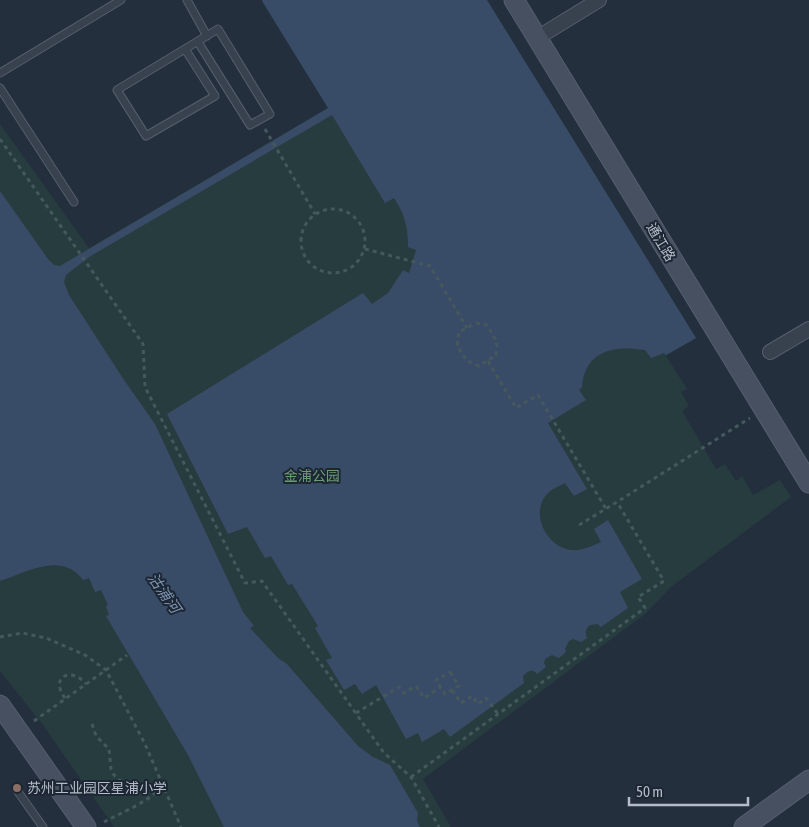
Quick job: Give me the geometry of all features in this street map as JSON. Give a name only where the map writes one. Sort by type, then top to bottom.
[{"type":"street","name":"通江路","points":[[514,0],[809,483]]},
{"type":"street","points":[[537,38],[599,0]]},
{"type":"street","points":[[770,352],[809,329]]},
{"type":"street","points":[[0,705],[86,827]]},
{"type":"street","points":[[744,827],[809,780]]},
{"type":"lane","points":[[0,73],[121,0]]},
{"type":"lane","points":[[187,0],[207,36]]},
{"type":"lane","points":[[185,49],[215,96],[146,136],[117,90],[218,29],[270,114],[250,126],[198,42]]},
{"type":"lane","points":[[0,88],[74,202]]},
{"type":"lane","points":[[16,789],[42,827]]},
{"type":"path","points":[[0,138],[143,344],[146,387],[245,583],[262,581],[384,753],[411,777],[439,827]]},
{"type":"path","points":[[271,138],[315,214]]},
{"type":"path","points":[[325,209],[345,210],[362,225],[365,236],[365,249],[360,259],[352,267],[342,272],[330,273],[322,271],[312,265],[305,256],[301,246],[302,232],[307,222],[315,214],[325,209]]},
{"type":"path","points":[[365,249],[413,260],[430,266],[467,328]]},
{"type":"path","points":[[476,323],[487,325],[497,342],[496,355],[488,361],[479,366],[467,361],[457,344],[458,332],[476,323]]},
{"type":"path","points":[[488,361],[516,408],[538,395],[606,509]]},
{"type":"path","points":[[579,525],[750,418]]},
{"type":"path","points":[[411,777],[644,608],[638,597],[664,581],[617,502]]},
{"type":"path","points":[[0,637],[22,633],[46,638],[85,655],[106,670],[145,744],[181,827]]},
{"type":"path","points":[[34,721],[127,655]]},
{"type":"path","points":[[450,672],[458,686],[446,694],[441,687],[436,680],[450,672]]},
{"type":"path","points":[[65,698],[58,687],[61,679],[70,674],[75,675],[80,677],[86,684]]},
{"type":"path","points":[[356,713],[399,687],[404,693],[416,686],[424,698],[441,687]]},
{"type":"path","points":[[452,690],[461,703],[472,696],[478,704],[486,698],[498,714]]},
{"type":"path","points":[[92,724],[96,736],[109,749],[111,770],[125,785]]},
{"type":"path","points":[[104,822],[149,797],[160,789],[163,784]]},
{"type":"green space","name":"金浦公园","points":[[263,0],[487,0],[696,338],[666,356],[687,389],[681,392],[689,406],[682,411],[716,469],[725,464],[736,481],[742,476],[753,495],[780,480],[791,497],[671,587],[645,614],[423,779],[451,827],[114,827],[43,725],[0,671],[0,124],[89,248],[328,108]]},
{"type":"water","name":"金浦公园","points":[[263,0],[487,0],[696,338],[666,355],[664,353],[651,358],[645,350],[622,348],[603,353],[595,358],[584,375],[582,387],[579,390],[586,400],[548,423],[587,489],[574,496],[565,483],[550,491],[543,501],[540,510],[543,528],[554,542],[562,547],[579,550],[601,542],[594,529],[608,520],[642,579],[620,592],[628,608],[601,627],[598,624],[590,625],[586,631],[587,638],[581,642],[573,639],[569,641],[565,649],[566,652],[559,658],[552,655],[545,659],[546,667],[537,674],[532,671],[527,673],[523,676],[524,683],[450,737],[444,729],[422,742],[418,733],[406,739],[376,685],[362,694],[355,684],[344,690],[326,660],[332,658],[315,628],[318,626],[292,584],[288,585],[271,556],[265,558],[247,527],[228,534],[167,414],[363,293],[372,304],[388,293],[403,270],[409,273],[416,250],[408,247],[406,227],[401,210],[394,198],[385,203],[332,115],[89,257],[66,275],[64,282],[69,295],[155,424],[243,612],[254,626],[250,628],[278,658],[287,664],[358,746],[373,757],[390,765],[418,813],[417,821],[420,827],[224,827],[188,755],[106,616],[109,615],[106,606],[108,605],[101,590],[95,592],[89,578],[83,580],[75,571],[55,565],[33,569],[0,581],[0,191],[48,259],[54,265],[60,266],[328,108]]},
{"type":"place","name":"苏州工业园区星浦小学","points":[[17,788]]},
{"type":"water label","name":"沽浦河","points":[[164,593]]}]
